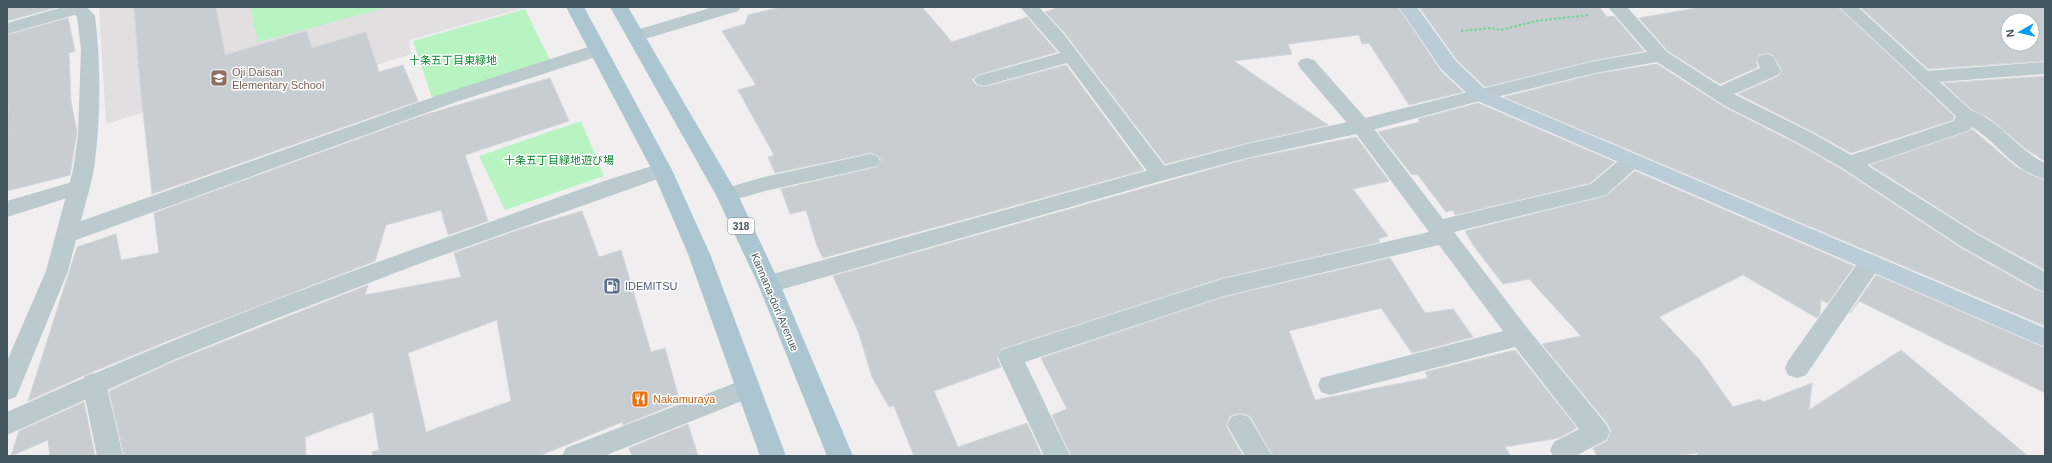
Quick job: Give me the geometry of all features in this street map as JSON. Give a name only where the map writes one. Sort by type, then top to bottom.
[{"type":"main road","points":[[575,7],[662,170],[699,254],[773,456]]},
{"type":"main road","name":"Kannana-dori Avenue","points":[[619,7],[727,195],[769,284],[840,456]]},
{"type":"street","points":[[636,36],[732,7]]},
{"type":"street","points":[[1029,7],[1057,37],[1160,174]]},
{"type":"street","points":[[1408,7],[1452,72],[1464,84],[1480,95],[2045,338]]},
{"type":"street","points":[[1848,7],[1966,115],[1986,127],[2023,161],[2045,172]]},
{"type":"street","points":[[7,29],[78,8],[86,16],[90,49],[88,135],[79,187],[57,271],[7,390]]},
{"type":"street","points":[[1619,9],[1660,56],[1732,102],[1807,139],[1849,163],[1970,241],[2045,282]]},
{"type":"street","points":[[66,235],[449,98],[598,50]]},
{"type":"street","points":[[984,80],[1071,56]]},
{"type":"street","points":[[769,284],[1247,151],[1361,126],[1595,67],[1660,56]]},
{"type":"street","points":[[1720,93],[1771,71],[1766,60]]},
{"type":"street","points":[[1307,64],[1361,126],[1520,336],[1597,432],[1563,450],[1567,456]]},
{"type":"street","points":[[1925,77],[2045,68]]},
{"type":"street","points":[[1849,163],[1962,125],[1966,115]]},
{"type":"street","points":[[727,195],[764,184],[870,161]]},
{"type":"street","points":[[1057,456],[1010,356],[1222,288],[1442,232],[1598,190],[1631,161]]},
{"type":"street","points":[[7,424],[94,383],[244,321],[480,234],[662,170]]},
{"type":"street","points":[[7,209],[79,187]]},
{"type":"street","points":[[1797,368],[1870,263]]},
{"type":"street","points":[[1330,385],[1520,336]]},
{"type":"street","points":[[94,383],[110,456]]},
{"type":"street","points":[[575,456],[748,388]]},
{"type":"street","points":[[1240,425],[1260,456]]},
{"type":"path","points":[[1427,35],[1491,28],[1500,30],[1536,21],[1619,9]]},
{"type":"shaded area","name":"Oji Daisan Elementary School","points":[[99,7],[523,8],[409,40],[411,54],[183,127],[178,102],[106,124]]},
{"type":"green space","points":[[250,7],[388,7],[258,42]]},
{"type":"green space","name":"十条五丁目東緑地","points":[[525,9],[550,60],[432,98],[413,41]]},
{"type":"green space","name":"十条五丁目緑地遊び場","points":[[581,121],[604,176],[505,210],[479,156]]},
{"type":"building","points":[[7,7],[58,7],[7,21]]},
{"type":"building","points":[[134,7],[216,7],[225,55],[306,31],[312,48],[366,32],[379,72],[403,65],[418,101],[152,194],[140,84]]},
{"type":"building","points":[[781,7],[922,7],[952,42],[1027,17],[1057,52],[977,75],[972,80],[976,85],[984,87],[1066,65],[1144,170],[823,258],[817,246],[806,210],[790,214],[781,189],[877,167],[881,160],[877,155],[870,153],[775,173],[768,157],[774,155],[738,90],[756,85],[722,31],[745,24],[748,15]]},
{"type":"building","points":[[1059,7],[1398,7],[1441,71],[1463,92],[1409,105],[1369,43],[1362,44],[1359,35],[1288,44],[1292,54],[1234,61],[1328,125],[1247,143],[1165,164],[1064,32],[1045,12]]},
{"type":"building","points":[[1419,7],[1599,7],[1607,17],[1614,16],[1644,51],[1595,60],[1485,87],[1457,60]]},
{"type":"building","points":[[1702,7],[1838,7],[1954,116],[1953,120],[1851,153],[1738,94],[1779,76],[1782,70],[1773,55],[1766,53],[1759,55],[1756,61],[1758,67],[1720,84],[1668,51],[1639,18]]},
{"type":"building","points":[[1860,7],[2045,7],[2045,61],[1928,69]]},
{"type":"building","points":[[68,18],[75,51],[69,53],[71,102],[77,132],[70,175],[7,191],[7,35]]},
{"type":"building","points":[[1657,64],[1724,107],[1799,145],[1841,169],[1961,248],[2036,290],[2045,293],[2045,326],[1504,97],[1595,74]]},
{"type":"building","points":[[2045,76],[2045,161],[2026,149],[1989,118],[1972,110],[1943,83]]},
{"type":"building","points":[[550,78],[569,121],[465,155],[488,221],[448,235],[441,210],[386,225],[375,261],[175,338],[85,375],[28,401],[77,247],[116,234],[121,260],[159,253],[154,213],[424,115]]},
{"type":"building","points":[[1478,103],[1615,162],[1590,183],[1455,215],[1453,210],[1446,212],[1417,174],[1412,175],[1378,132],[1420,122],[1418,119]]},
{"type":"building","points":[[1972,129],[2015,166],[2033,176],[2045,180],[2045,270],[1979,234],[1870,165],[1970,131]]},
{"type":"building","points":[[1356,137],[1389,181],[1353,189],[1388,236],[1378,239],[1380,242],[1222,278],[1001,349],[997,358],[1001,367],[934,391],[958,447],[1027,423],[1042,456],[914,456],[894,406],[889,407],[872,377],[858,331],[833,276],[1247,159]]},
{"type":"building","points":[[1635,171],[1854,266],[1828,303],[1821,300],[1820,314],[1817,318],[1743,275],[1659,317],[1699,359],[1733,407],[1760,399],[1763,402],[1812,383],[1809,410],[1901,350],[2028,456],[1700,456],[1697,453],[1671,456],[1597,456],[1593,448],[1607,441],[1611,431],[1607,423],[1542,344],[1581,336],[1529,279],[1503,284],[1473,245],[1465,231],[1606,196]]},
{"type":"building","points":[[582,211],[599,257],[621,250],[651,352],[665,348],[680,402],[623,425],[622,422],[539,456],[373,456],[372,452],[379,450],[373,412],[305,437],[306,456],[124,456],[109,391],[177,360],[368,285],[365,295],[461,277],[454,253],[521,229]],"holes":[[[497,320],[511,401],[426,432],[408,353]]]},
{"type":"building","points":[[1390,258],[1425,313],[1453,309],[1473,337],[1412,353],[1381,308],[1289,331],[1315,400],[1428,378],[1425,372],[1515,350],[1577,428],[1559,438],[1505,447],[1511,456],[1273,456],[1250,416],[1240,413],[1230,416],[1226,426],[1243,456],[1071,456],[1052,415],[1067,409],[1041,358],[1224,297]]},
{"type":"building","points":[[1876,275],[2045,348],[2045,393],[1859,301],[1850,313]]},
{"type":"building","points":[[84,402],[95,456],[50,456],[48,440],[11,456],[19,431]]},
{"type":"building","points":[[688,424],[698,456],[632,456],[629,448]]},
{"type":"place","name":"Oji Daisan Elementary School","points":[[219,78]]},
{"type":"place","name":"IDEMITSU","points":[[612,286]]},
{"type":"place","name":"Nakamuraya","points":[[640,399]]}]
